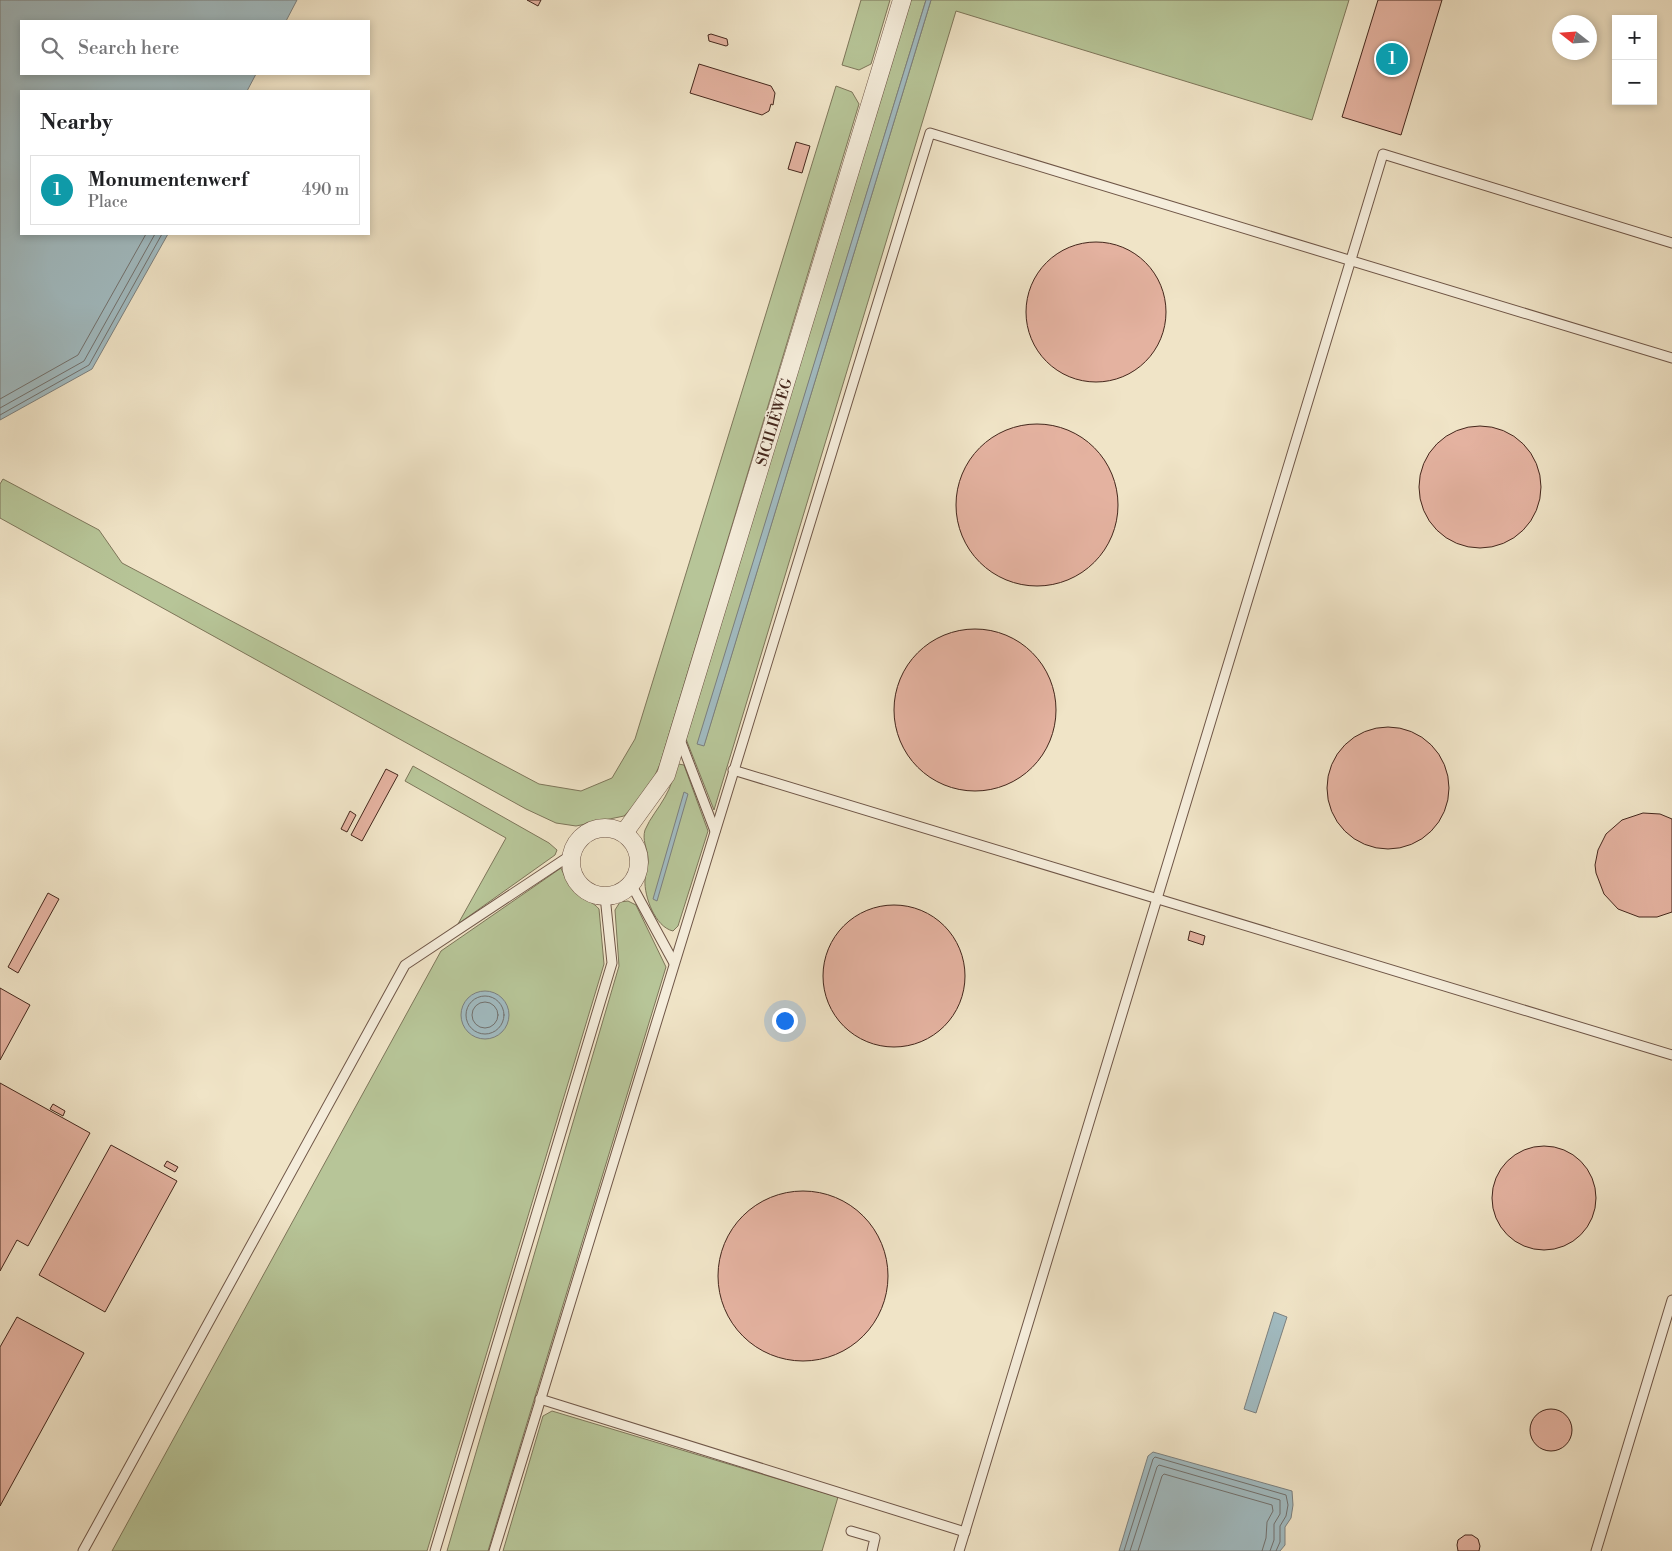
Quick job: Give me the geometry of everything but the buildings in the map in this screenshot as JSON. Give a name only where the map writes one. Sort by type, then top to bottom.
[{"type":"street","name":"SICILIËWEG","points":[[624,833],[666,775],[902,0]]},
{"type":"street","points":[[602,827],[614,828],[624,833],[631,839],[639,856],[636,876],[631,884],[619,893],[604,896],[594,895],[578,884],[573,875],[570,865],[575,844],[582,835],[592,829],[602,827]]},
{"type":"lane","points":[[494,1551],[930,133],[1672,358]]},
{"type":"lane","points":[[959,1551],[1383,154],[1672,243]]},
{"type":"lane","points":[[678,735],[715,831]]},
{"type":"lane","points":[[733,770],[1672,1055]]},
{"type":"lane","points":[[83,1551],[405,965],[571,855]]},
{"type":"lane","points":[[631,884],[674,963]]},
{"type":"lane","points":[[435,1551],[612,964],[604,896]]},
{"type":"lane","points":[[1596,1551],[1672,1300]]},
{"type":"lane","points":[[540,1399],[965,1532]]},
{"type":"lane","points":[[851,1531],[875,1538],[872,1551]]},
{"type":"green space","points":[[861,0],[890,0],[871,64],[859,70],[842,65]]},
{"type":"green space","points":[[911,0],[926,0],[698,744],[704,745],[931,0],[1349,0],[1312,120],[956,11],[714,810],[686,739]]},
{"type":"green space","points":[[836,86],[852,92],[859,104],[660,764],[652,782],[640,799],[624,816],[576,826],[556,823],[526,809],[0,518],[0,484],[3,479],[99,530],[122,563],[539,784],[581,791],[612,778],[635,739]]},
{"type":"green space","points":[[678,764],[684,765],[708,831],[678,926],[673,931],[661,924],[652,910],[646,894],[645,880],[648,857],[644,837],[647,826],[669,789]]},
{"type":"green space","points":[[413,766],[549,843],[557,850],[555,855],[458,924],[506,838],[405,781]]},
{"type":"green space","points":[[561,868],[572,889],[599,909],[604,964],[427,1551],[112,1551],[441,951]]},
{"type":"green space","points":[[628,901],[636,905],[666,967],[488,1551],[447,1551],[619,966],[615,910],[620,902]]},
{"type":"green space","points":[[552,1411],[838,1497],[822,1551],[503,1551],[543,1416]]},
{"type":"water","points":[[0,0],[297,0],[287,20],[20,20],[20,75],[255,75],[248,90],[20,90],[20,235],[167,235],[92,369],[0,420]]},
{"type":"water","points":[[926,0],[931,0],[704,746],[697,744]]},
{"type":"water","points":[[684,792],[688,794],[657,901],[653,899]]},
{"type":"water","points":[[485,991],[494,993],[502,998],[507,1006],[509,1015],[507,1024],[502,1032],[494,1037],[485,1039],[476,1037],[468,1032],[463,1024],[461,1015],[463,1006],[468,998],[476,993]]},
{"type":"water","points":[[1274,1312],[1287,1317],[1256,1413],[1244,1409]]},
{"type":"water","points":[[1153,1452],[1292,1491],[1293,1505],[1291,1518],[1285,1527],[1285,1545],[1280,1551],[1119,1551],[1148,1456]]},
{"type":"place","name":"Monumentenwerf","points":[[1392,59]]}]
